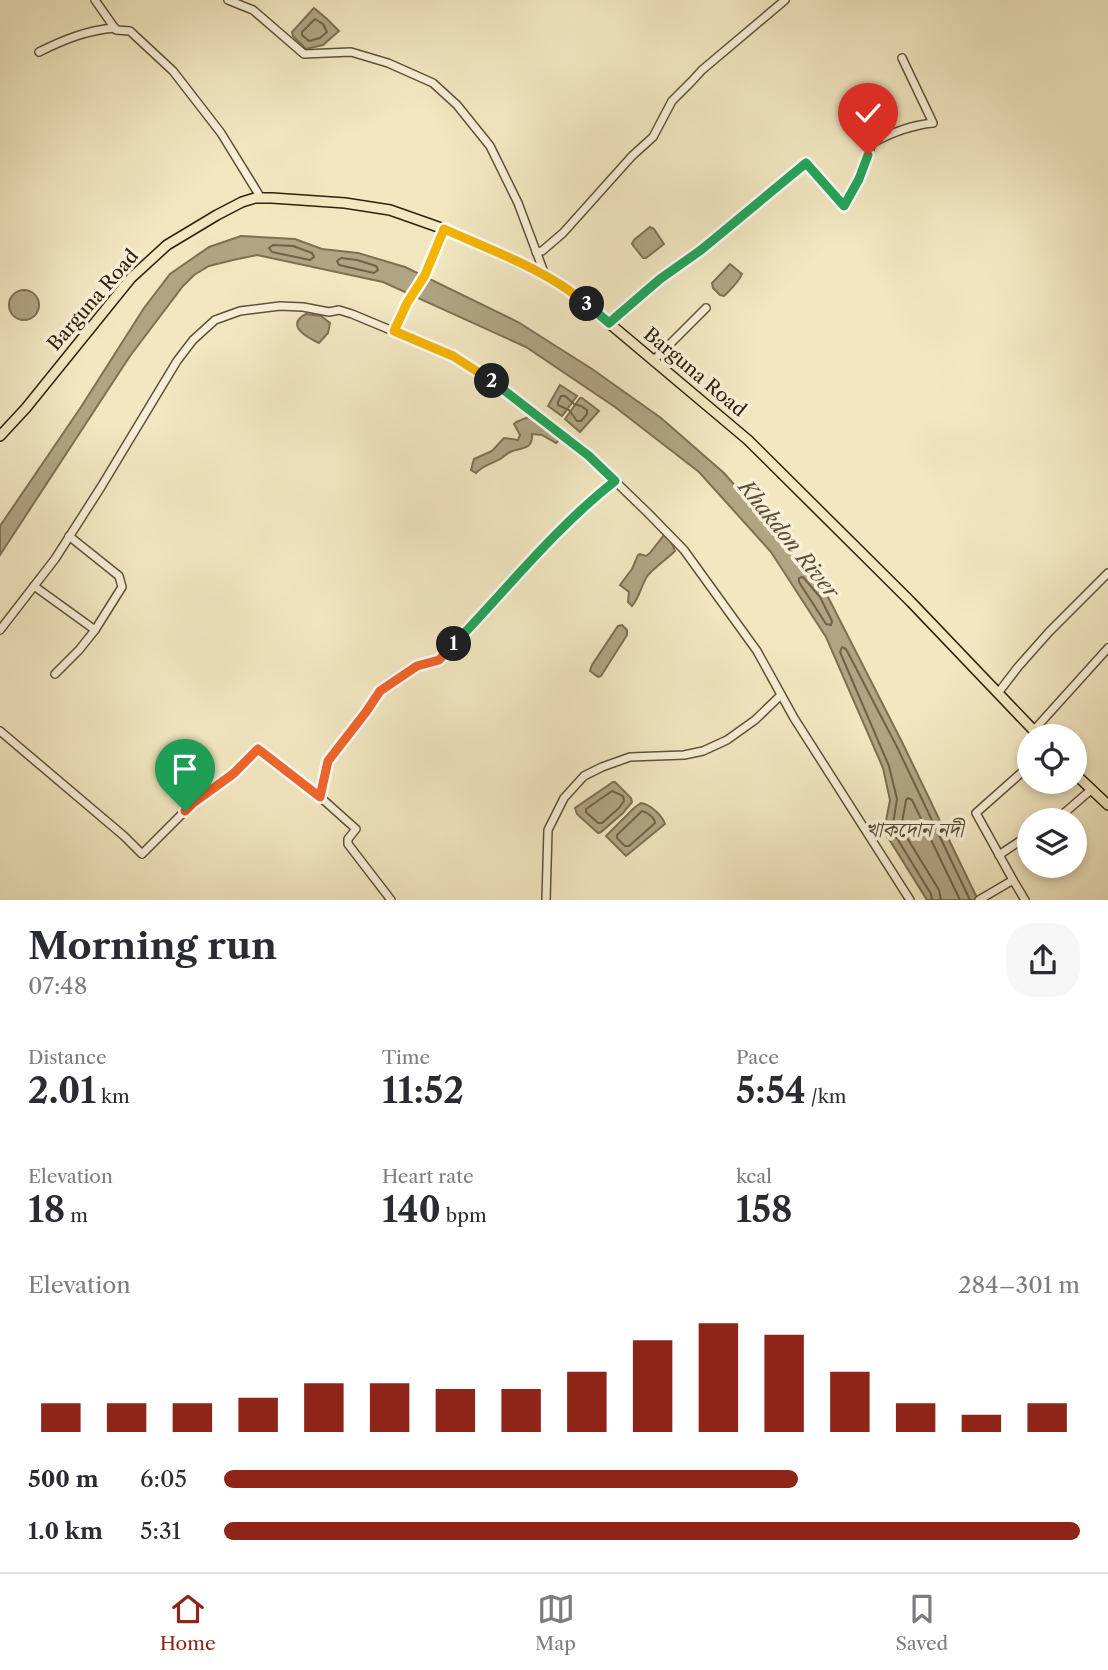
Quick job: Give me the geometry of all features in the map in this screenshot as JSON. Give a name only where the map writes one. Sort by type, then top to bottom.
[{"type":"main road","name":"Barguna Road","points":[[0,436],[26,408],[131,278],[167,245],[242,202],[261,198],[345,203],[390,210],[444,229],[545,275],[578,297],[748,440],[911,602],[1027,724]]},
{"type":"main road","points":[[1087,785],[1108,805]]},
{"type":"street","points":[[95,0],[115,28]]},
{"type":"street","points":[[536,252],[542,251],[562,233],[632,156],[653,137],[672,101],[692,80],[785,0]]},
{"type":"street","points":[[234,1],[253,10],[304,54],[351,52],[433,83],[457,106],[490,146],[518,203],[545,275]]},
{"type":"street","points":[[39,52],[98,29],[130,31],[173,71],[221,133],[261,198]]},
{"type":"street","points":[[609,323],[806,163],[844,206],[859,179],[872,143],[897,131],[933,123],[902,58]]},
{"type":"street","points":[[394,331],[425,275],[444,229]]},
{"type":"street","points":[[0,630],[55,559],[102,487],[177,361],[193,340],[215,320],[240,311],[279,306],[329,312],[339,310],[453,356],[483,374],[589,456],[684,550],[757,651],[794,718],[910,900]]},
{"type":"street","points":[[654,360],[706,308]]},
{"type":"street","points":[[320,797],[328,761],[380,691],[417,666],[439,660],[562,527],[615,481]]},
{"type":"street","points":[[55,674],[95,630],[122,587],[119,576],[69,536]]},
{"type":"street","points":[[998,693],[1049,632],[1108,573]]},
{"type":"street","points":[[34,586],[95,630]]},
{"type":"street","points":[[1045,724],[1108,648]]},
{"type":"street","points":[[546,900],[548,830],[564,798],[584,776],[630,757],[684,755],[703,751],[727,740],[755,720],[781,695]]},
{"type":"street","points":[[0,731],[142,854],[193,803],[233,774],[258,749],[356,829],[348,839],[348,844],[391,900]]},
{"type":"street","points":[[1017,777],[976,813],[1025,900]]},
{"type":"street","points":[[1070,808],[1092,789]]},
{"type":"street","points":[[999,855],[1017,843]]},
{"type":"street","points":[[982,898],[1013,880]]},
{"type":"water","points":[[314,8],[339,31],[323,45],[306,49],[292,32]]},
{"type":"water","points":[[650,227],[664,244],[643,258],[632,244]]},
{"type":"water","name":"খাকদোন নদী","points":[[241,236],[295,239],[322,249],[358,253],[405,267],[518,322],[592,369],[661,418],[724,473],[826,593],[978,900],[927,900],[884,831],[890,800],[883,768],[826,637],[771,552],[699,472],[615,407],[526,347],[383,282],[257,255],[209,266],[194,275],[130,356],[0,555],[0,526],[144,308],[170,274],[209,247]]},
{"type":"water","points":[[730,264],[742,274],[724,296],[720,295],[712,283]]},
{"type":"water","points":[[24,290],[30,291],[38,299],[38,311],[30,319],[24,320],[18,319],[10,311],[9,305],[10,299],[18,291]]},
{"type":"water","points":[[306,314],[321,316],[330,323],[328,333],[319,343],[297,326],[300,318]]},
{"type":"water","points":[[560,385],[577,396],[562,416],[548,406]]},
{"type":"water","points":[[580,398],[599,411],[580,432],[565,419]]},
{"type":"water","points":[[531,416],[547,425],[560,439],[556,443],[542,435],[532,434],[528,446],[510,452],[476,473],[471,470],[474,459],[492,451],[504,438],[518,440],[520,435],[514,424]]},
{"type":"water","points":[[664,535],[671,541],[675,551],[648,575],[632,606],[628,602],[629,592],[620,585],[638,555],[646,556],[650,553]]},
{"type":"water","points":[[622,625],[627,630],[627,635],[598,677],[590,671],[592,665],[618,626]]},
{"type":"water","points":[[613,782],[632,802],[598,833],[577,814],[575,808]]},
{"type":"water","points":[[641,803],[656,811],[665,824],[626,856],[606,836]]},
{"type":"route","points":[[185,811],[233,774],[258,749],[320,797],[328,761],[380,691],[417,666],[439,660],[562,527],[615,481],[589,456],[483,374],[453,356],[394,331],[407,303],[425,275],[444,229],[545,275],[562,285],[609,323],[806,163],[844,206],[868,155]]},
{"type":"water label","name":"Khakdon River","points":[[789,539]]}]
